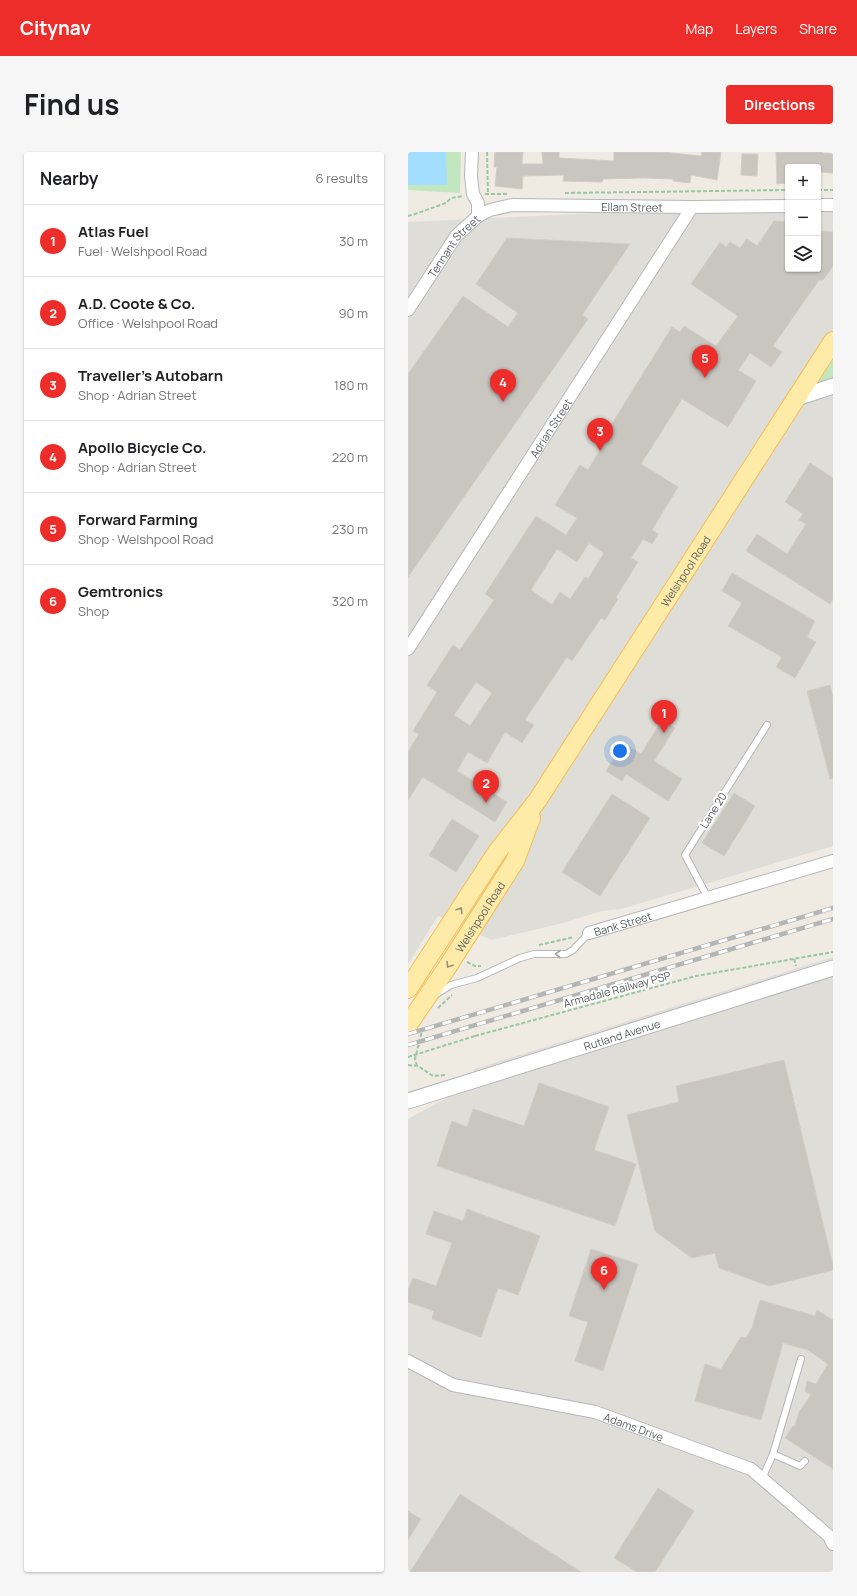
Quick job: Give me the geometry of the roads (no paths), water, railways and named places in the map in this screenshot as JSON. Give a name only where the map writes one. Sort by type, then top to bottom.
[{"type":"main road","name":"Welshpool Road","points":[[408,989],[497,852],[538,801],[833,341]]},
{"type":"main road","name":"Welshpool Road","points":[[416,1026],[430,1005],[446,969],[514,860],[538,801]]},
{"type":"street","name":"Tennant Street","points":[[408,310],[456,236],[478,216],[478,203],[474,194],[471,176],[472,152]]},
{"type":"street","name":"Ellam Street","points":[[478,216],[490,210],[512,205],[692,207],[785,206]]},
{"type":"street","points":[[821,205],[833,205]]},
{"type":"street","name":"Adrian Street","points":[[408,649],[692,207]]},
{"type":"street","points":[[797,398],[833,386]]},
{"type":"street","name":"Bank Street","points":[[589,933],[833,861]]},
{"type":"street","name":"Rutland Avenue","points":[[409,1100],[833,968]]},
{"type":"street","name":"Adams Drive","points":[[408,1361],[454,1385],[595,1412],[751,1469],[828,1536],[833,1544]]},
{"type":"lane","name":"Lane 20","points":[[708,898],[685,855],[767,725]]},
{"type":"lane","name":"Bank Street","points":[[430,1005],[455,984],[478,978],[520,958],[534,954],[566,954],[573,950],[589,933]]},
{"type":"lane","points":[[762,1479],[773,1454],[801,1359]]},
{"type":"lane","points":[[773,1454],[800,1466],[805,1461]]},
{"type":"water","points":[[408,152],[446,152],[447,185],[408,185]]},
{"type":"railway","points":[[408,1034],[833,908]]},
{"type":"railway","points":[[408,1045],[833,919]]},
{"type":"place","name":"Forward Farming","points":[[705,378]]},
{"type":"place","name":"Apollo Bicycle Co.","points":[[503,402]]},
{"type":"place","name":"Traveller's Autobarn","points":[[600,451]]},
{"type":"place","name":"Atlas Fuel","points":[[664,733]]},
{"type":"place","name":"A.D. Coote & Co.","points":[[486,803]]},
{"type":"place","name":"Gemtronics","points":[[604,1290]]}]
